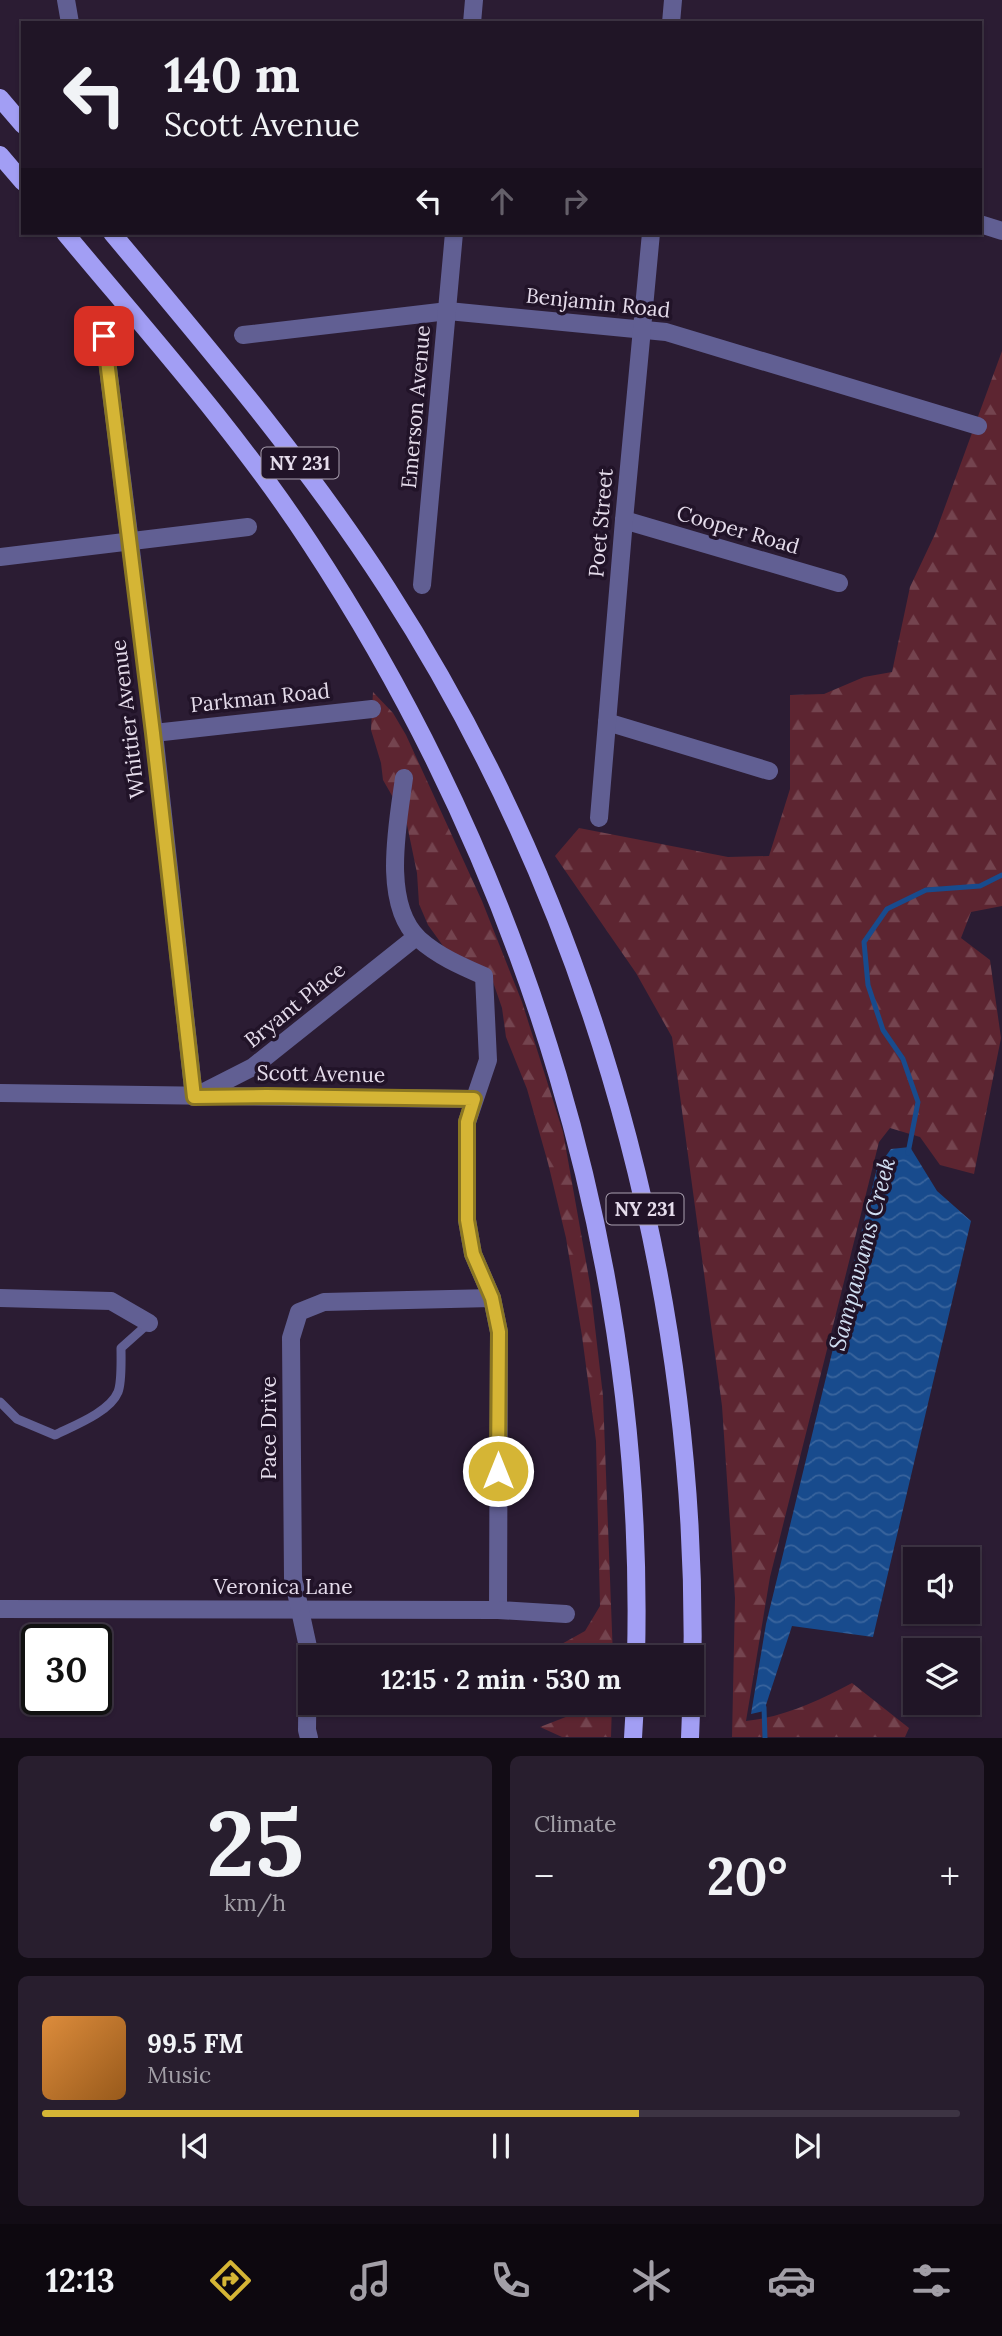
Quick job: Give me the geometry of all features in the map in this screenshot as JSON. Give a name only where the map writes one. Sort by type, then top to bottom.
[{"type":"main road","points":[[0,98],[21,123]]},
{"type":"main road","points":[[0,155],[21,180]]},
{"type":"main road","name":"NY 231","points":[[67,235],[220,420],[278,497],[335,581],[410,709],[498,901],[548,1041],[575,1136],[597,1231],[614,1328],[627,1428],[637,1574],[636,1645]]},
{"type":"main road","name":"NY 231","points":[[114,235],[273,426],[340,518],[387,589],[438,671],[485,760],[526,848],[564,940],[597,1032],[625,1128],[649,1224],[667,1321],[681,1418],[689,1517],[693,1614],[690,1738]]},
{"type":"main road","points":[[633,1738],[634,1715]]},
{"type":"street","points":[[66,0],[70,21]]},
{"type":"street","points":[[472,21],[474,0]]},
{"type":"street","points":[[671,21],[673,0]]},
{"type":"street","points":[[982,225],[1002,231]]},
{"type":"street","name":"Emerson Avenue","points":[[422,585],[454,235]]},
{"type":"street","name":"Poet Street","points":[[599,818],[651,235]]},
{"type":"street","name":"Benjamin Road","points":[[243,335],[448,311],[643,329],[666,332],[978,426]]},
{"type":"street","name":"Whittier Avenue","points":[[104,336],[194,1097]]},
{"type":"street","name":"Cooper Road","points":[[624,520],[839,583]]},
{"type":"street","points":[[0,557],[248,527]]},
{"type":"street","name":"Parkman Road","points":[[153,733],[372,709]]},
{"type":"street","points":[[607,722],[769,771]]},
{"type":"street","points":[[404,778],[395,851],[396,887],[402,911],[416,937],[440,955],[484,976],[488,1060],[467,1122],[467,1220],[473,1254],[492,1298],[499,1332],[498,1610]]},
{"type":"street","name":"Bryant Place","points":[[194,1097],[253,1067],[416,937]]},
{"type":"street","name":"Scott Avenue","points":[[1,1088],[194,1097],[474,1099]]},
{"type":"street","points":[[0,1298],[111,1301],[149,1323]]},
{"type":"street","name":"Pace Drive","points":[[309,1738],[308,1647],[293,1578],[291,1338],[299,1312],[324,1302],[492,1298]]},
{"type":"street","name":"Veronica Lane","points":[[0,1609],[498,1610],[566,1614]]},
{"type":"lane","points":[[0,1402],[17,1419],[55,1435],[84,1421],[107,1406],[118,1391],[121,1348],[149,1323]]},
{"type":"green space","points":[[1002,351],[1002,906],[971,912],[961,938],[990,960],[1001,1038],[974,1174],[940,1165],[920,1137],[890,1128],[879,1142],[770,1577],[746,1721],[774,1716],[800,1707],[852,1683],[909,1728],[905,1737],[732,1737],[735,1598],[722,1406],[672,1037],[636,973],[555,856],[579,828],[728,857],[769,856],[790,789],[790,695],[824,694],[864,677],[892,672],[910,587],[935,534]]},
{"type":"green space","points":[[373,692],[393,713],[406,735],[482,901],[522,1002],[563,1132],[590,1284],[603,1396],[613,1645],[560,1645],[585,1631],[600,1606],[596,1441],[566,1238],[548,1163],[527,1089],[506,1037],[502,1008],[493,982],[446,950],[428,925],[419,904],[417,873],[406,820],[383,780],[371,730]]},
{"type":"green space","points":[[571,1715],[612,1715],[611,1737],[562,1737],[540,1727]]},
{"type":"water","points":[[910,1147],[937,1191],[971,1221],[873,1637],[792,1626],[764,1711],[751,1714],[766,1624],[877,1168],[891,1149]]},
{"type":"waterway","name":"Sampawams Creek","points":[[908,1153],[918,1102],[903,1059],[883,1030],[868,985],[864,942],[887,909],[926,890],[980,886],[1002,875]]},
{"type":"waterway","name":"Sampawams Creek","points":[[764,1707],[765,1738]]},
{"type":"route","points":[[104,336],[194,1097],[474,1099],[467,1122],[467,1220],[473,1254],[492,1298],[499,1332],[498,1471]]}]
